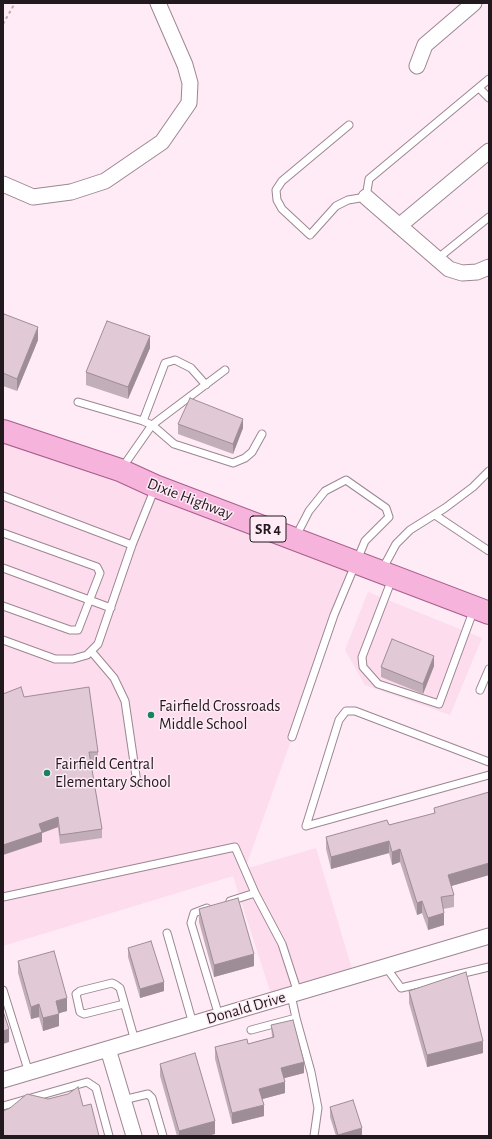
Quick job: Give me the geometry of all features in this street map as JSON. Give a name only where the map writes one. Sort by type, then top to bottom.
[{"type":"main road","name":"Dixie Highway","points":[[3,431],[120,470],[155,486],[482,610]]},
{"type":"street","points":[[3,184],[33,197],[71,192],[105,181],[162,142],[189,103],[190,84],[185,65],[158,3]]},
{"type":"street","points":[[418,66],[424,45],[474,3]]},
{"type":"street","points":[[399,226],[489,151]]},
{"type":"street","points":[[366,197],[449,270],[462,273],[477,272],[489,267]]},
{"type":"street","name":"Donald Drive","points":[[3,1080],[489,936]]},
{"type":"street","points":[[108,1049],[134,1136]]},
{"type":"lane","points":[[349,125],[282,181],[276,190],[277,200],[282,209],[310,235],[336,206],[348,200],[366,197],[369,179],[489,79]]},
{"type":"lane","points":[[478,88],[489,98]]},
{"type":"lane","points":[[437,259],[489,217]]},
{"type":"lane","points":[[143,421],[165,363],[175,360],[191,368],[206,385]]},
{"type":"lane","points":[[120,470],[152,425],[225,370]]},
{"type":"lane","points":[[78,402],[143,421],[152,425],[174,444],[233,463],[245,458],[252,452],[262,434]]},
{"type":"lane","points":[[482,610],[438,704],[378,684],[363,667],[362,657],[378,616],[387,574],[396,544],[410,530],[473,487],[489,471]]},
{"type":"lane","points":[[292,737],[334,615],[355,562],[365,541],[389,518],[386,508],[346,480],[325,491],[309,511],[294,539]]},
{"type":"lane","points":[[3,640],[55,659],[73,659],[87,655],[98,644],[132,545],[155,486]]},
{"type":"lane","points":[[3,496],[132,545]]},
{"type":"lane","points":[[435,514],[489,551]]},
{"type":"lane","points":[[3,534],[97,567],[100,573],[78,630],[70,630],[3,606]]},
{"type":"lane","points":[[3,568],[111,608]]},
{"type":"lane","points":[[91,651],[114,678],[126,701],[137,783]]},
{"type":"lane","points":[[480,690],[489,669]]},
{"type":"lane","points":[[489,762],[355,711],[346,711],[339,720],[306,826],[489,776]]},
{"type":"lane","points":[[3,897],[235,847],[254,893],[282,944],[295,994],[296,1018],[311,1072],[318,1108],[314,1136]]},
{"type":"lane","points":[[224,903],[254,893]]},
{"type":"lane","points":[[216,905],[194,912],[191,923],[219,1016]]},
{"type":"lane","points":[[167,933],[193,1024]]},
{"type":"lane","points":[[386,966],[401,988],[489,967]]},
{"type":"lane","points":[[124,1004],[84,1014],[80,1012],[76,994],[80,991],[112,983],[120,988],[135,1041]]},
{"type":"lane","points":[[3,990],[29,1072]]},
{"type":"lane","points":[[251,1030],[296,1018]]},
{"type":"lane","points":[[3,1106],[87,1082],[96,1088],[109,1136]]},
{"type":"lane","points":[[123,1100],[148,1094],[152,1098],[163,1136]]},
{"type":"path","points":[[3,24],[15,3]]},
{"type":"shaded area","name":"Fairfield Crossroads Middle School","points":[[3,431],[355,562],[245,869],[316,848],[354,976],[273,1000],[233,876],[3,946]]},
{"type":"shaded area","points":[[368,592],[482,638],[450,715],[365,685],[345,650]]},
{"type":"building","points":[[4,314],[38,327],[17,379],[3,373]]},
{"type":"building","points":[[107,321],[150,336],[128,387],[86,372]]},
{"type":"building","points":[[190,398],[243,419],[233,444],[178,424]]},
{"type":"building","points":[[392,639],[434,656],[423,684],[381,667]]},
{"type":"building","name":"Fairfield Central Elementary School","points":[[21,687],[24,697],[89,687],[98,752],[89,752],[102,829],[60,835],[58,817],[39,824],[42,832],[3,845],[3,694]]},
{"type":"building","points":[[489,792],[489,863],[448,875],[454,895],[441,897],[444,913],[428,918],[422,901],[417,903],[400,849],[392,852],[389,841],[331,857],[326,837],[387,820],[389,825],[435,813],[434,808]]},
{"type":"building","points":[[238,898],[254,954],[214,965],[199,909]]},
{"type":"building","points":[[151,941],[164,982],[140,989],[128,948]]},
{"type":"building","points":[[54,951],[67,998],[56,1001],[59,1014],[43,1018],[39,1004],[31,1007],[18,961]]},
{"type":"building","points":[[466,972],[483,1041],[427,1055],[409,991]]},
{"type":"building","points":[[3,1011],[9,1029],[3,1031]]},
{"type":"building","points":[[293,1020],[304,1062],[281,1068],[285,1082],[259,1089],[264,1105],[232,1113],[215,1047],[247,1039],[248,1044],[274,1037],[271,1025]]},
{"type":"building","points":[[195,1053],[215,1121],[179,1131],[160,1064]]},
{"type":"building","points":[[78,1087],[83,1106],[91,1104],[99,1136],[3,1136],[3,1111],[10,1108],[27,1094],[48,1099],[68,1094]]},
{"type":"building","points":[[353,1100],[362,1128],[338,1135],[330,1107]]},
{"type":"place","name":"Fairfield Crossroads Middle School","points":[[151,715]]},
{"type":"place","name":"Fairfield Central Elementary School","points":[[47,773]]}]
